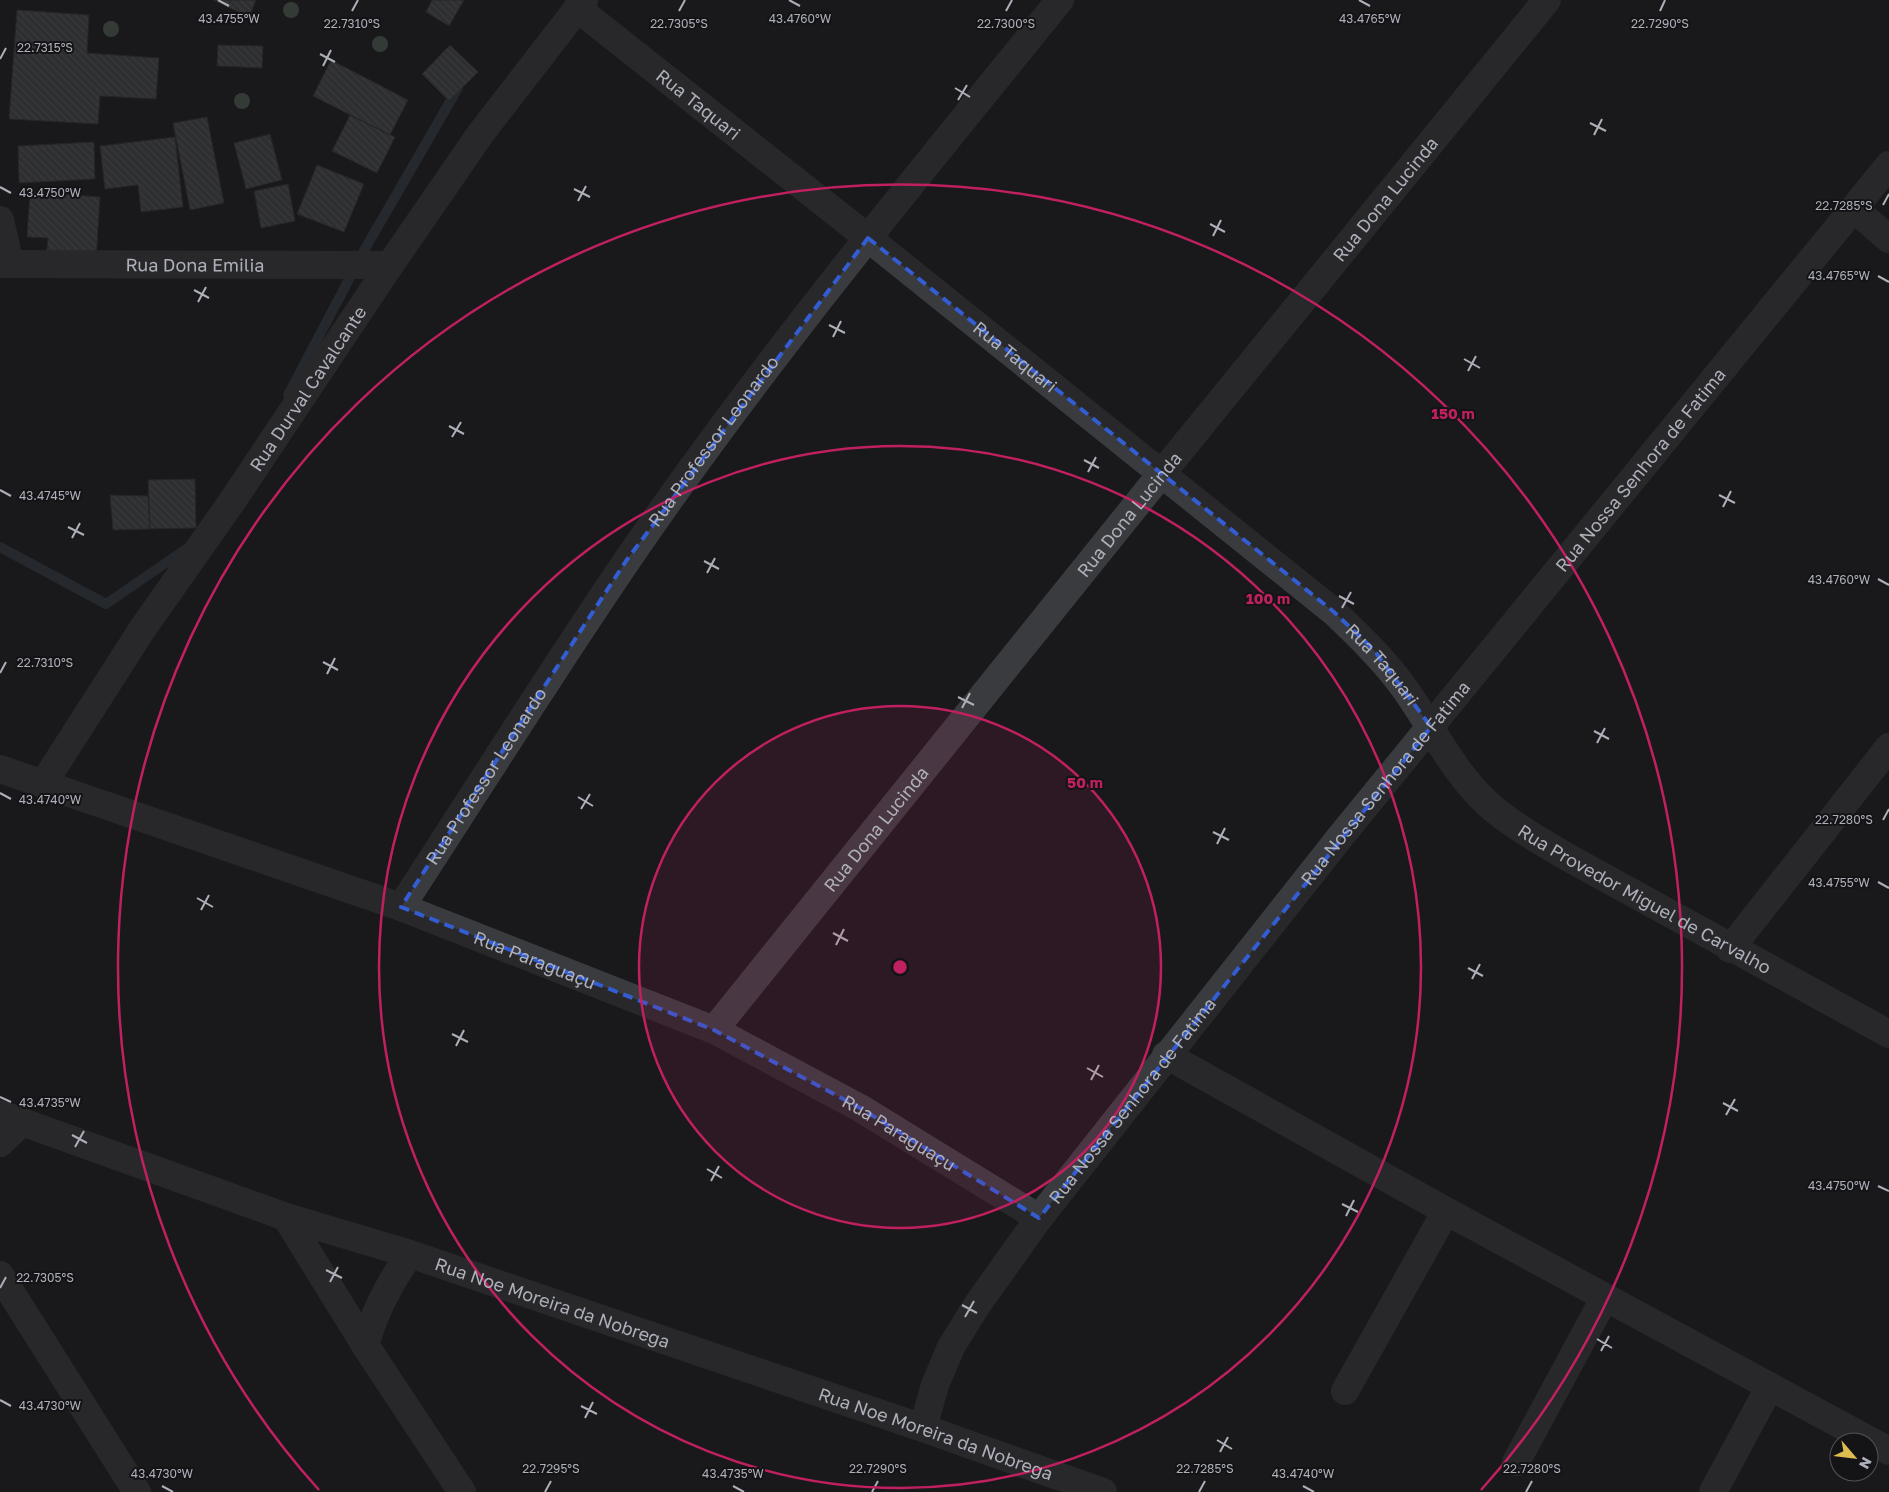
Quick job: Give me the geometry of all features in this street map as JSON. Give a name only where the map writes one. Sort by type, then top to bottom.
[{"type":"street","name":"Rua Professor Leonardo","points":[[401,907],[626,561],[726,422],[868,238],[1060,0]]},
{"type":"street","name":"Rua Dona Lucinda","points":[[714,1030],[1162,472],[1547,0]]},
{"type":"street","name":"Rua Taquari","points":[[581,4],[868,238],[1162,472],[1334,612],[1374,650],[1402,684],[1430,727]]},
{"type":"street","name":"Rua Durval Cavalcante","points":[[43,784],[142,628],[230,503],[379,264],[581,4]]},
{"type":"street","name":"Rua Nossa Senhora de Fatima","points":[[923,1428],[935,1385],[951,1347],[977,1305],[1039,1218],[1166,1055],[1430,727],[1889,166]]},
{"type":"street","points":[[1854,209],[1889,239]]},
{"type":"street","points":[[0,220],[5,264]]},
{"type":"street","name":"Rua Dona Emilia","points":[[5,264],[379,264]]},
{"type":"street","name":"Rua Provedor Miguel de Carvalho","points":[[1430,727],[1463,777],[1489,805],[1525,832],[1730,949],[1889,1034]]},
{"type":"street","points":[[1730,949],[1879,777],[1889,747]]},
{"type":"street","name":"Rua Paraguaçu","points":[[0,769],[401,907],[714,1030],[860,1108],[1039,1218]]},
{"type":"street","points":[[1166,1055],[1446,1211],[1889,1451]]},
{"type":"street","points":[[0,1142],[11,1118]]},
{"type":"street","name":"Rua Noe Moreira da Nobrega","points":[[11,1118],[286,1217],[410,1254],[923,1428],[1051,1483],[1103,1492]]},
{"type":"street","points":[[1345,1391],[1446,1211]]},
{"type":"street","points":[[286,1217],[365,1345],[462,1492]]},
{"type":"street","points":[[365,1345],[374,1313],[383,1294],[410,1254]]},
{"type":"street","points":[[0,1275],[137,1492]]},
{"type":"street","points":[[1516,1462],[1604,1297]]},
{"type":"street","points":[[1712,1492],[1770,1386]]},
{"type":"highlighted area","points":[[868,238],[1334,612],[1374,650],[1431,727],[1039,1218],[860,1108],[714,1030],[401,907],[626,561]]},
{"type":"building","points":[[213,0],[256,0],[249,17]]},
{"type":"building","points":[[432,0],[464,0],[449,26],[426,12]]},
{"type":"building","points":[[17,10],[89,15],[87,53],[159,58],[156,99],[100,96],[98,124],[9,119]]},
{"type":"building","points":[[218,45],[263,46],[262,68],[217,66]]},
{"type":"building","points":[[450,45],[478,72],[449,101],[422,74]]},
{"type":"building","points":[[331,60],[408,100],[390,135],[313,96]]},
{"type":"building","points":[[350,115],[395,137],[377,173],[332,151]]},
{"type":"building","points":[[207,117],[224,203],[190,210],[173,123]]},
{"type":"building","points":[[270,134],[282,180],[246,189],[234,143]]},
{"type":"building","points":[[175,137],[183,207],[141,212],[138,185],[105,189],[100,146]]},
{"type":"building","points":[[94,142],[95,179],[19,183],[18,146]]},
{"type":"building","points":[[317,165],[364,184],[344,232],[297,214]]},
{"type":"building","points":[[288,184],[295,221],[261,228],[254,191]]},
{"type":"building","points":[[30,192],[100,197],[96,262],[46,259],[48,238],[27,237]]},
{"type":"building","points":[[195,479],[196,528],[150,529],[148,480]]},
{"type":"building","points":[[110,495],[148,496],[150,529],[113,530]]},
{"type":"waterway","points":[[288,395],[366,247],[458,88]]},
{"type":"waterway","points":[[0,547],[106,604],[189,547]]}]
